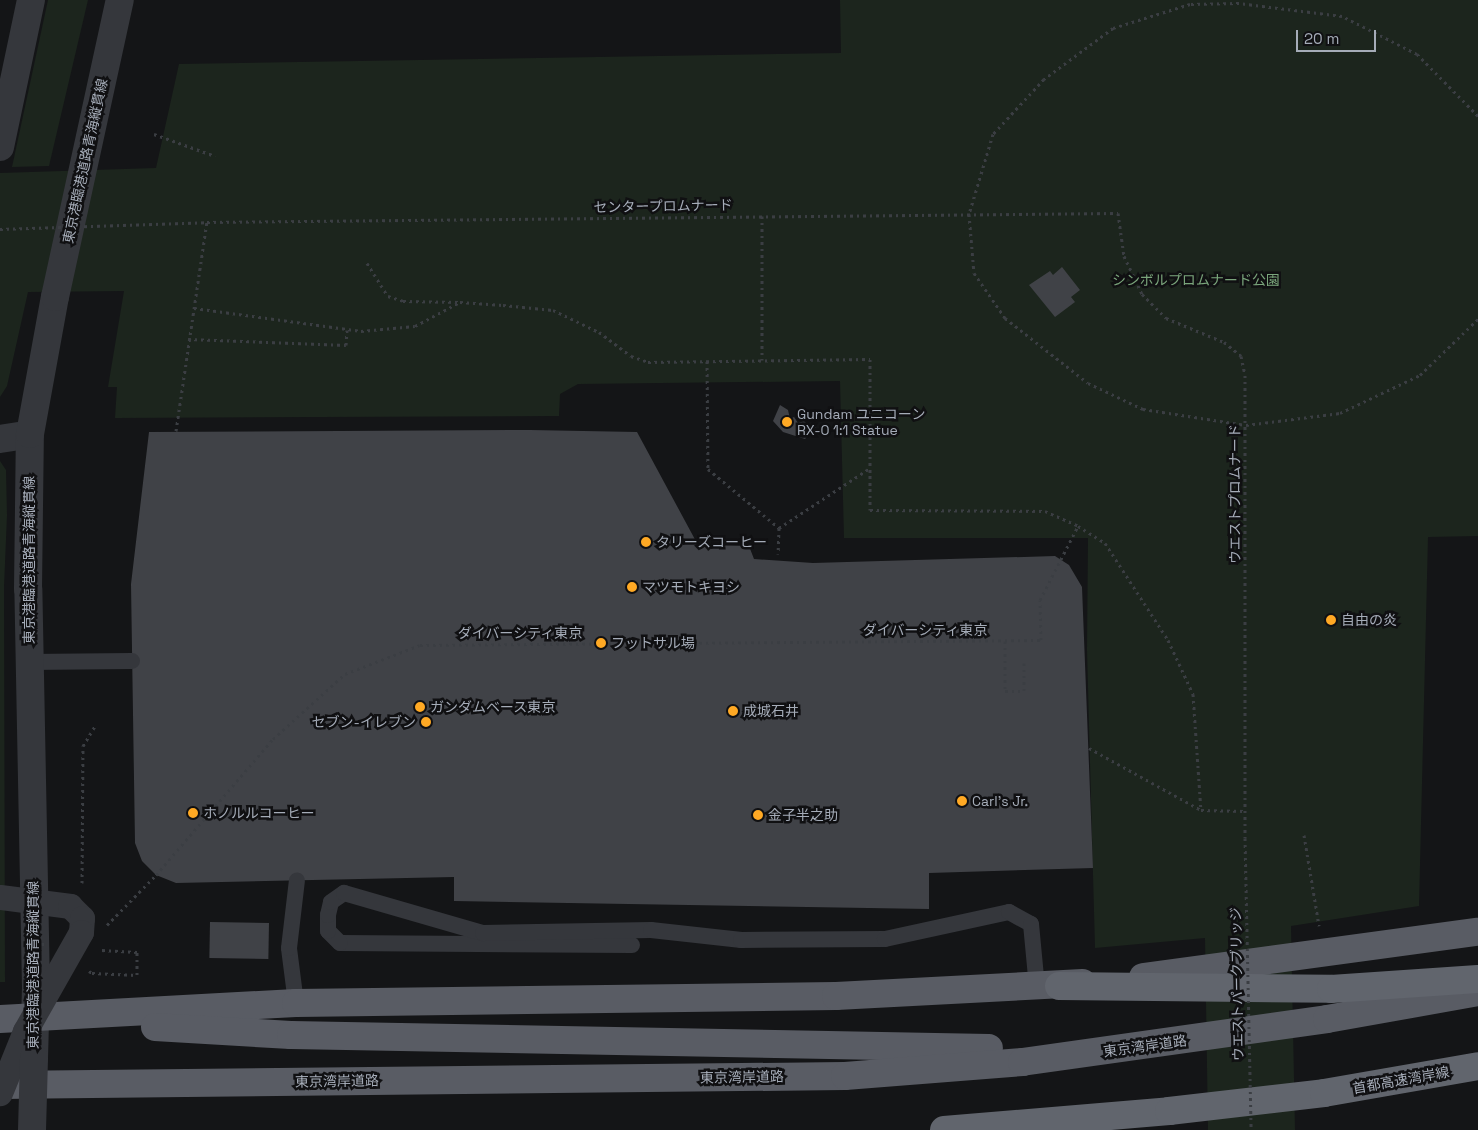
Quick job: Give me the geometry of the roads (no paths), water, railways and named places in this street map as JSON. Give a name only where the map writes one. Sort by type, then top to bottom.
[{"type":"highway","points":[[36,1020],[296,1003],[836,996],[1048,986],[1172,975],[1478,932]]},
{"type":"highway","points":[[1048,986],[1331,989],[1478,979]]},
{"type":"highway","name":"東京湾岸道路","points":[[0,1085],[845,1076],[1022,1062],[1171,1043],[1478,992]]},
{"type":"highway","points":[[0,1019],[291,1036],[791,1043],[944,1049],[1171,1043]]},
{"type":"highway","name":"首都高速湾岸線","points":[[944,1130],[1170,1111],[1324,1093],[1478,1066]]},
{"type":"street","points":[[0,147],[4,106],[31,0]]},
{"type":"street","name":"東京港臨港道路青海縦貫線","points":[[32,1130],[36,1020],[29,662],[30,434],[55,297],[120,0]]},
{"type":"street","points":[[0,430],[30,434]]},
{"type":"street","points":[[0,439],[30,434]]},
{"type":"street","points":[[0,897],[70,906],[82,918],[78,957],[25,1031],[0,1093]]},
{"type":"lane","points":[[29,662],[132,661]]},
{"type":"lane","points":[[296,1003],[289,948],[297,880]]},
{"type":"lane","points":[[632,945],[340,943],[328,931],[328,915],[331,902],[344,893],[483,933],[651,930],[741,940],[885,939],[1009,912],[1031,924],[1048,986]]},
{"type":"place","name":"Gundam ユニコーン RX-0 1:1 Statue","points":[[787,422]]},
{"type":"place","name":"タリーズコーヒー","points":[[646,542]]},
{"type":"place","name":"マツモトキヨシ","points":[[632,587]]},
{"type":"place","name":"自由の炎","points":[[1331,620]]},
{"type":"place","name":"フットサル場","points":[[601,643]]},
{"type":"place","name":"ガンダムベース東京","points":[[420,707]]},
{"type":"place","name":"成城石井","points":[[733,711]]},
{"type":"place","name":"セブン-イレブン","points":[[426,722]]},
{"type":"place","name":"Carl's Jr.","points":[[962,801]]},
{"type":"place","name":"ホノルルコーヒー","points":[[193,813]]},
{"type":"place","name":"金子半之助","points":[[758,815]]},
{"type":"park label","name":"シンボルプロムナード公園","points":[[1196,280]]}]
